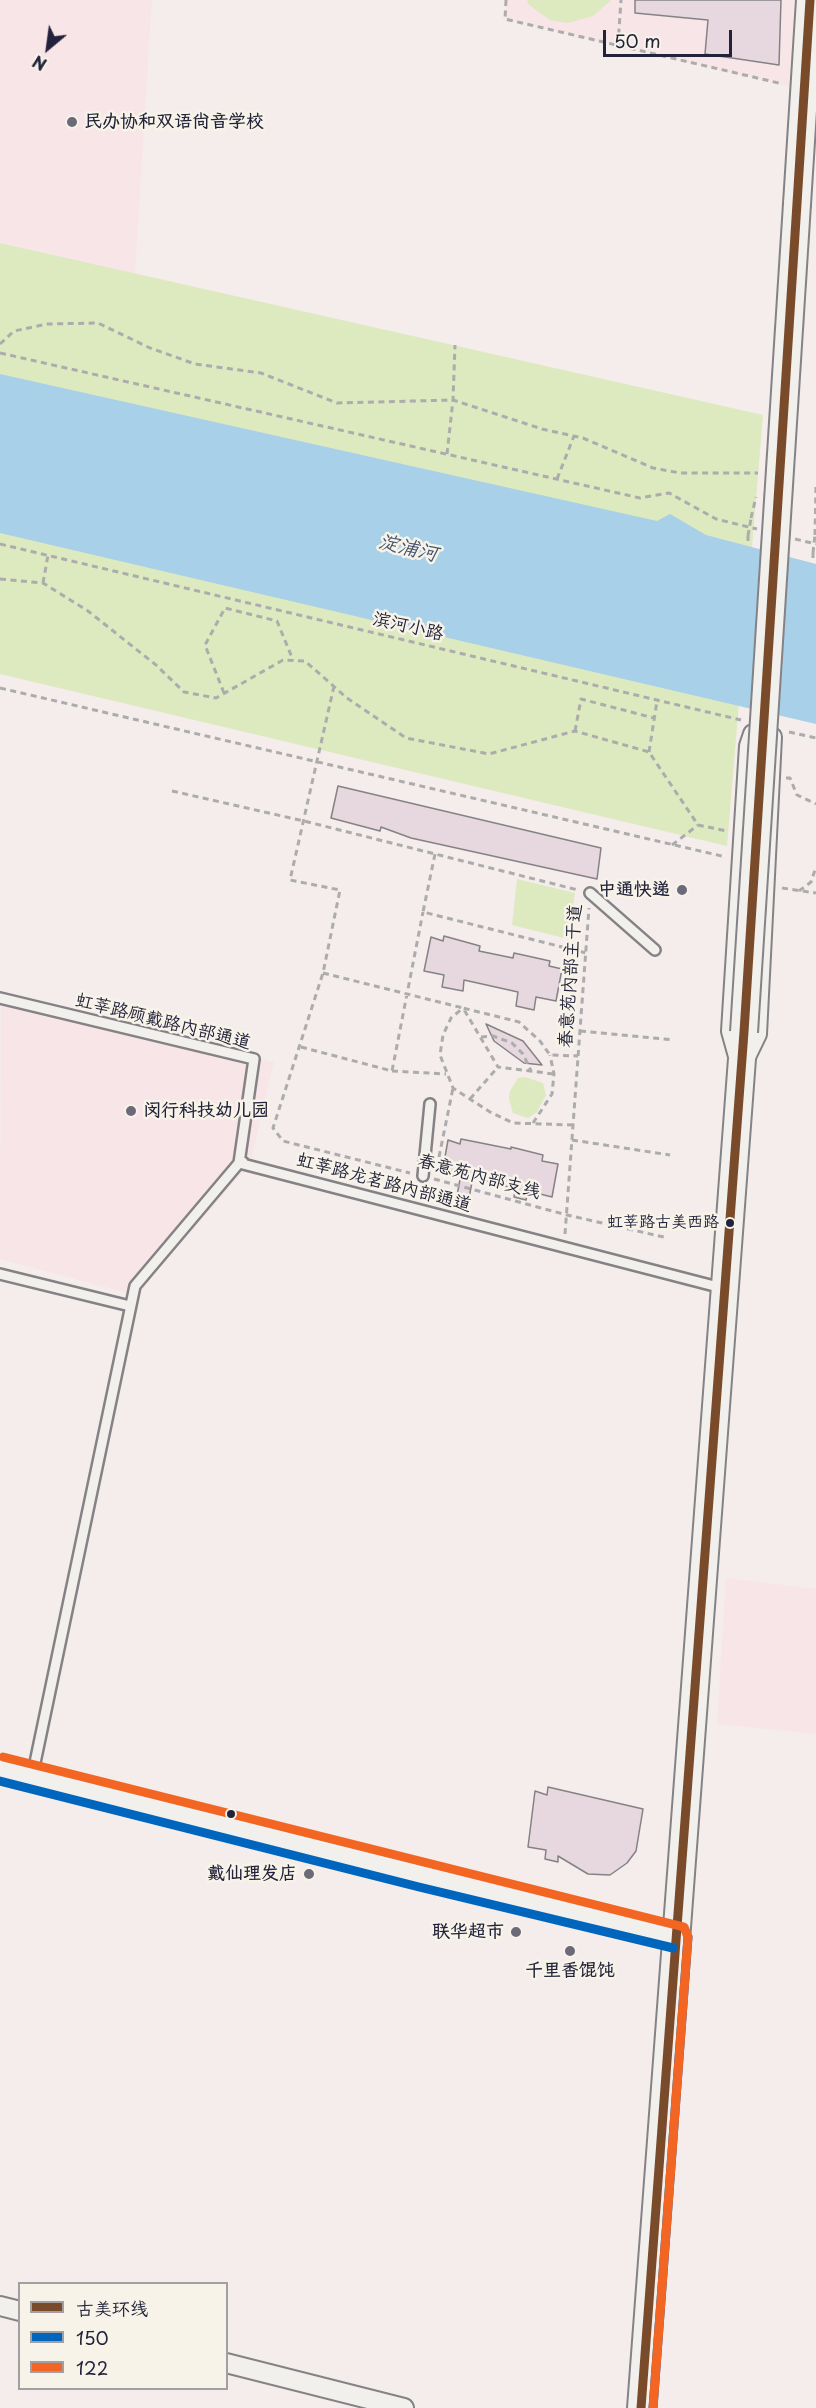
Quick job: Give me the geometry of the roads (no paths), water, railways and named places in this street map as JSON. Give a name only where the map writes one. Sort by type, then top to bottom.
[{"type":"street","points":[[641,2408],[744,1032],[810,0]]},
{"type":"street","points":[[753,734],[772,737],[757,1034],[741,1067],[731,1031],[749,746],[753,734]]},
{"type":"street","points":[[0,1769],[676,1936]]},
{"type":"street","points":[[0,2306],[18,2310]]},
{"type":"street","points":[[228,2364],[404,2408]]},
{"type":"lane","points":[[590,893],[655,951]]},
{"type":"lane","name":"虹莘路顾戴路内部通道","points":[[0,998],[254,1059],[239,1163]]},
{"type":"lane","points":[[423,1176],[430,1104]]},
{"type":"lane","points":[[32,1777],[135,1286],[239,1163],[251,1160]]},
{"type":"lane","name":"虹莘路龙茗路内部通道","points":[[239,1163],[724,1289]]},
{"type":"lane","points":[[0,1274],[130,1306]]},
{"type":"water","name":"淀浦河","points":[[0,374],[657,521],[670,514],[706,535],[816,564],[816,724],[0,533]]},
{"type":"place","name":"民办协和双语尚音学校","points":[[72,122]]},
{"type":"place","name":"中通快递","points":[[682,890]]},
{"type":"place","name":"闵行科技幼儿园","points":[[131,1111]]},
{"type":"place","name":"虹莘路古美西路","points":[[730,1223]]},
{"type":"place","name":"戴仙理发店","points":[[309,1874]]},
{"type":"place","name":"联华超市","points":[[516,1932]]},
{"type":"place","name":"千里香馄饨","points":[[570,1951]]}]
